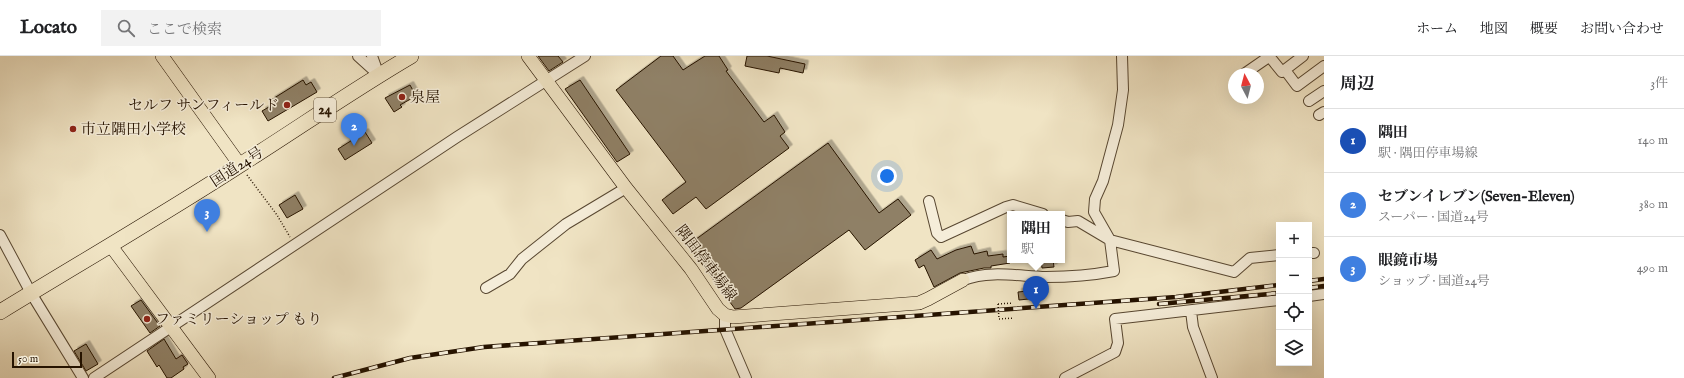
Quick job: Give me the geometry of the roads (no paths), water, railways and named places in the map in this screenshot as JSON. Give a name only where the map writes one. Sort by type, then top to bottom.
[{"type":"highway","name":"国道24号","points":[[0,312],[111,246],[411,56]]},
{"type":"main road","points":[[162,56],[240,165]]},
{"type":"main road","name":"隅田停車場線","points":[[528,56],[626,188],[692,269],[718,309],[725,315],[733,317],[761,316],[919,303],[963,280]]},
{"type":"main road","points":[[111,246],[209,378]]},
{"type":"street","points":[[358,56],[379,75]]},
{"type":"street","points":[[372,56],[379,75]]},
{"type":"street","points":[[94,378],[295,246],[457,137],[585,56]]},
{"type":"street","points":[[963,280],[985,274],[1048,277],[1104,273],[1114,270],[1110,240],[1094,212],[1095,199],[1102,181],[1118,125],[1123,90],[1122,56]]},
{"type":"street","points":[[1252,68],[1269,56],[1282,72],[1303,56]]},
{"type":"street","points":[[1321,56],[1324,60]]},
{"type":"street","points":[[1285,70],[1298,86],[1324,66]]},
{"type":"street","points":[[1309,101],[1324,91]]},
{"type":"street","points":[[486,288],[510,274],[522,259],[566,224],[626,188]]},
{"type":"street","points":[[929,201],[937,233],[941,237],[1006,206],[1013,205],[1033,211]]},
{"type":"street","points":[[1065,221],[1078,221],[1110,240],[1234,272],[1250,258],[1276,255]]},
{"type":"street","points":[[0,235],[31,293],[83,378]]},
{"type":"street","points":[[1312,296],[1324,294]]},
{"type":"street","points":[[1065,378],[1115,352],[1118,343],[1115,319],[1172,311],[1191,311],[1276,300]]},
{"type":"street","points":[[1191,311],[1193,327],[1212,378]]},
{"type":"street","points":[[725,315],[725,329],[746,378]]},
{"type":"railway","points":[[1312,281],[1324,279]]},
{"type":"railway","points":[[334,378],[410,358],[484,347],[1176,297],[1276,285]]},
{"type":"railway","points":[[1312,288],[1324,286]]},
{"type":"railway","points":[[1159,304],[1276,293]]},
{"type":"place","name":"泉屋","points":[[402,97]]},
{"type":"place","name":"セルフ サンフィールド","points":[[287,105]]},
{"type":"place","name":"市立隅田小学校","points":[[73,129]]},
{"type":"place","name":"セブンイレブン(Seven-Eleven)","points":[[354,146]]},
{"type":"place","name":"眼鏡市場","points":[[207,232]]},
{"type":"place","name":"隅田","points":[[1036,309]]},
{"type":"place","name":"ファミリーショップ もり","points":[[147,319]]}]
